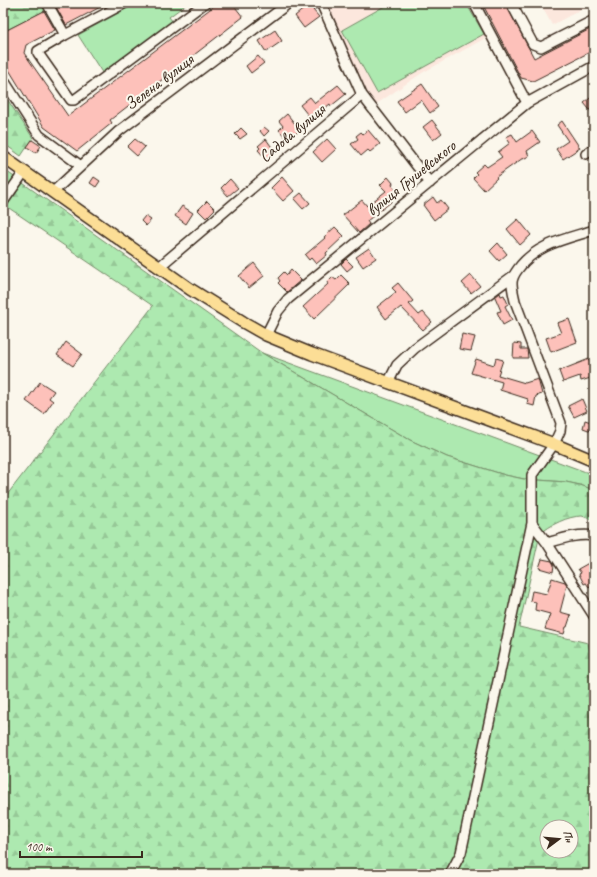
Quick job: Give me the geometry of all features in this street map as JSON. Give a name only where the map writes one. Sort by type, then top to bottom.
[{"type":"main road","points":[[3,157],[159,267],[208,300],[266,335],[388,383],[554,444],[594,461]]},
{"type":"street","points":[[47,3],[65,35]]},
{"type":"street","points":[[125,3],[38,51],[71,100],[74,100],[205,3]]},
{"type":"street","name":"Зелена вулиця","points":[[53,192],[120,132],[289,3]]},
{"type":"street","points":[[321,3],[362,95],[430,183]]},
{"type":"street","points":[[474,3],[527,103]]},
{"type":"street","points":[[511,3],[533,44],[541,47],[594,20]]},
{"type":"street","name":"вулиця Грушевського","points":[[266,335],[278,311],[288,299],[527,103],[594,66]]},
{"type":"street","points":[[3,79],[39,135],[82,166]]},
{"type":"street","name":"Садова вулиця","points":[[159,267],[362,95]]},
{"type":"street","points":[[3,202],[24,172]]},
{"type":"street","points":[[388,383],[397,365],[416,348],[513,276],[523,262],[537,250],[553,243],[594,230]]},
{"type":"street","points":[[450,874],[461,853],[532,523],[532,475],[554,444],[560,431],[561,423],[515,301],[512,283],[513,276]]},
{"type":"street","points":[[532,523],[547,543],[594,616]]},
{"type":"street","points":[[547,543],[559,539],[589,535],[594,536]]},
{"type":"shaded area","points":[[321,3],[474,3],[491,35],[422,73],[375,105],[362,95]]},
{"type":"shaded area","points":[[540,3],[593,3],[552,25]]},
{"type":"green space","points":[[3,3],[60,3],[3,32]]},
{"type":"green space","points":[[137,3],[188,3],[169,17],[173,22],[103,74],[78,35]]},
{"type":"green space","points":[[390,3],[466,3],[484,34],[377,93],[342,30]]},
{"type":"green space","points":[[3,93],[33,138],[21,156],[3,143]]},
{"type":"green space","points":[[3,169],[262,353],[410,440],[447,457],[505,475],[524,479],[566,482],[594,490],[594,520],[582,516],[565,519],[549,527],[540,534],[519,627],[588,643],[594,666],[594,874],[3,874],[3,500],[153,306],[3,204]]},
{"type":"green space","points":[[262,353],[594,475],[594,490],[566,482],[524,479],[505,475],[447,457],[410,440]]},
{"type":"building","points":[[60,3],[108,3],[66,25],[55,5]]},
{"type":"building","points":[[218,3],[232,3],[243,17],[110,120],[112,123],[77,151],[44,127],[3,60],[3,32],[44,11],[55,30],[26,45],[24,53],[68,116]]},
{"type":"building","points":[[311,3],[315,3],[317,8],[313,10],[319,17],[304,28],[295,16]]},
{"type":"building","points":[[482,3],[505,3],[534,58],[594,27],[594,50],[533,81],[521,78]]},
{"type":"building","points":[[275,30],[282,41],[266,52],[259,41]]},
{"type":"building","points":[[258,56],[264,63],[251,73],[246,66]]},
{"type":"building","points":[[422,84],[438,107],[430,113],[421,100],[405,112],[397,101]]},
{"type":"building","points":[[338,85],[346,94],[311,119],[300,105],[310,97],[315,103]]},
{"type":"building","points":[[594,95],[594,115],[584,103]]},
{"type":"building","points":[[287,114],[300,130],[288,140],[279,130],[283,126],[279,121]]},
{"type":"building","points":[[432,120],[442,133],[433,140],[423,127]]},
{"type":"building","points":[[562,121],[580,148],[563,159],[556,149],[568,141],[557,125]]},
{"type":"building","points":[[264,127],[269,131],[264,136],[260,131]]},
{"type":"building","points":[[241,128],[247,134],[240,139],[235,134]]},
{"type":"building","points":[[368,130],[380,144],[370,152],[368,150],[361,156],[351,144],[358,139],[356,136],[361,132],[363,134]]},
{"type":"building","points":[[532,131],[540,142],[527,151],[529,156],[523,158],[496,177],[497,178],[484,190],[473,178],[477,174],[475,172],[484,164],[487,167],[502,157],[498,152],[510,143],[506,137],[512,134],[517,142]]},
{"type":"building","points":[[135,139],[145,147],[137,156],[127,147]]},
{"type":"building","points":[[266,139],[276,153],[267,160],[258,150],[260,148],[258,146]]},
{"type":"building","points":[[327,139],[336,149],[322,162],[313,152]]},
{"type":"building","points":[[32,140],[41,146],[36,153],[27,147]]},
{"type":"building","points":[[94,177],[100,181],[96,187],[90,183]]},
{"type":"building","points":[[282,177],[294,191],[283,201],[271,188]]},
{"type":"building","points":[[388,177],[393,183],[392,185],[399,193],[391,202],[367,221],[369,224],[359,233],[343,215],[362,200],[367,206],[386,191],[380,185]]},
{"type":"building","points":[[230,179],[238,188],[228,196],[221,188]]},
{"type":"building","points":[[301,193],[310,203],[303,209],[294,199]]},
{"type":"building","points":[[433,197],[437,203],[441,200],[448,209],[434,220],[423,205]]},
{"type":"building","points":[[207,201],[215,209],[206,218],[198,210]]},
{"type":"building","points":[[182,206],[193,213],[186,224],[175,216]]},
{"type":"building","points":[[145,216],[151,220],[146,226],[141,221]]},
{"type":"building","points":[[518,219],[531,235],[520,245],[507,229]]},
{"type":"building","points":[[335,227],[344,236],[326,253],[327,255],[316,264],[311,258],[309,260],[305,255],[325,238],[324,237]]},
{"type":"building","points":[[498,243],[507,254],[499,261],[490,251]]},
{"type":"building","points":[[369,248],[376,258],[363,267],[356,257]]},
{"type":"building","points":[[346,259],[353,266],[347,271],[341,264]]},
{"type":"building","points":[[254,263],[264,276],[249,288],[239,276]]},
{"type":"building","points":[[291,270],[301,280],[287,292],[278,283],[280,281],[278,278],[284,272],[287,275]]},
{"type":"building","points":[[341,275],[350,284],[314,319],[303,307],[328,284],[327,282],[332,277],[336,280]]},
{"type":"building","points":[[471,275],[480,286],[471,293],[462,283]]},
{"type":"building","points":[[398,283],[413,301],[409,304],[419,315],[423,312],[432,322],[423,330],[401,307],[386,319],[377,307],[396,292],[392,288]]},
{"type":"building","points":[[500,293],[501,296],[504,295],[508,304],[505,306],[512,320],[503,325],[497,312],[501,311],[495,297]]},
{"type":"building","points":[[569,319],[577,342],[551,352],[546,338],[561,333],[557,323]]},
{"type":"building","points":[[462,334],[475,337],[471,351],[459,349]]},
{"type":"building","points":[[66,342],[82,354],[73,366],[57,355]]},
{"type":"building","points":[[514,343],[521,344],[521,349],[527,349],[528,358],[513,358]]},
{"type":"building","points":[[496,358],[503,360],[498,375],[525,383],[538,379],[542,394],[536,396],[534,406],[527,404],[528,399],[500,390],[502,382],[471,373],[476,359],[494,365]]},
{"type":"building","points":[[589,359],[594,372],[594,377],[581,381],[580,376],[563,382],[559,371]]},
{"type":"building","points":[[40,382],[54,391],[49,398],[53,401],[44,414],[26,401]]},
{"type":"building","points":[[582,399],[587,411],[574,417],[568,406]]},
{"type":"building","points":[[585,420],[594,423],[594,432],[583,428]]},
{"type":"building","points":[[542,559],[552,561],[554,565],[553,572],[539,568]]},
{"type":"building","points":[[594,560],[594,584],[589,587],[586,583],[584,584],[579,574],[581,573],[578,569]]},
{"type":"building","points":[[552,578],[565,582],[567,585],[560,612],[571,615],[564,634],[545,629],[550,614],[535,610],[536,602],[530,601],[532,591],[547,594]]}]
